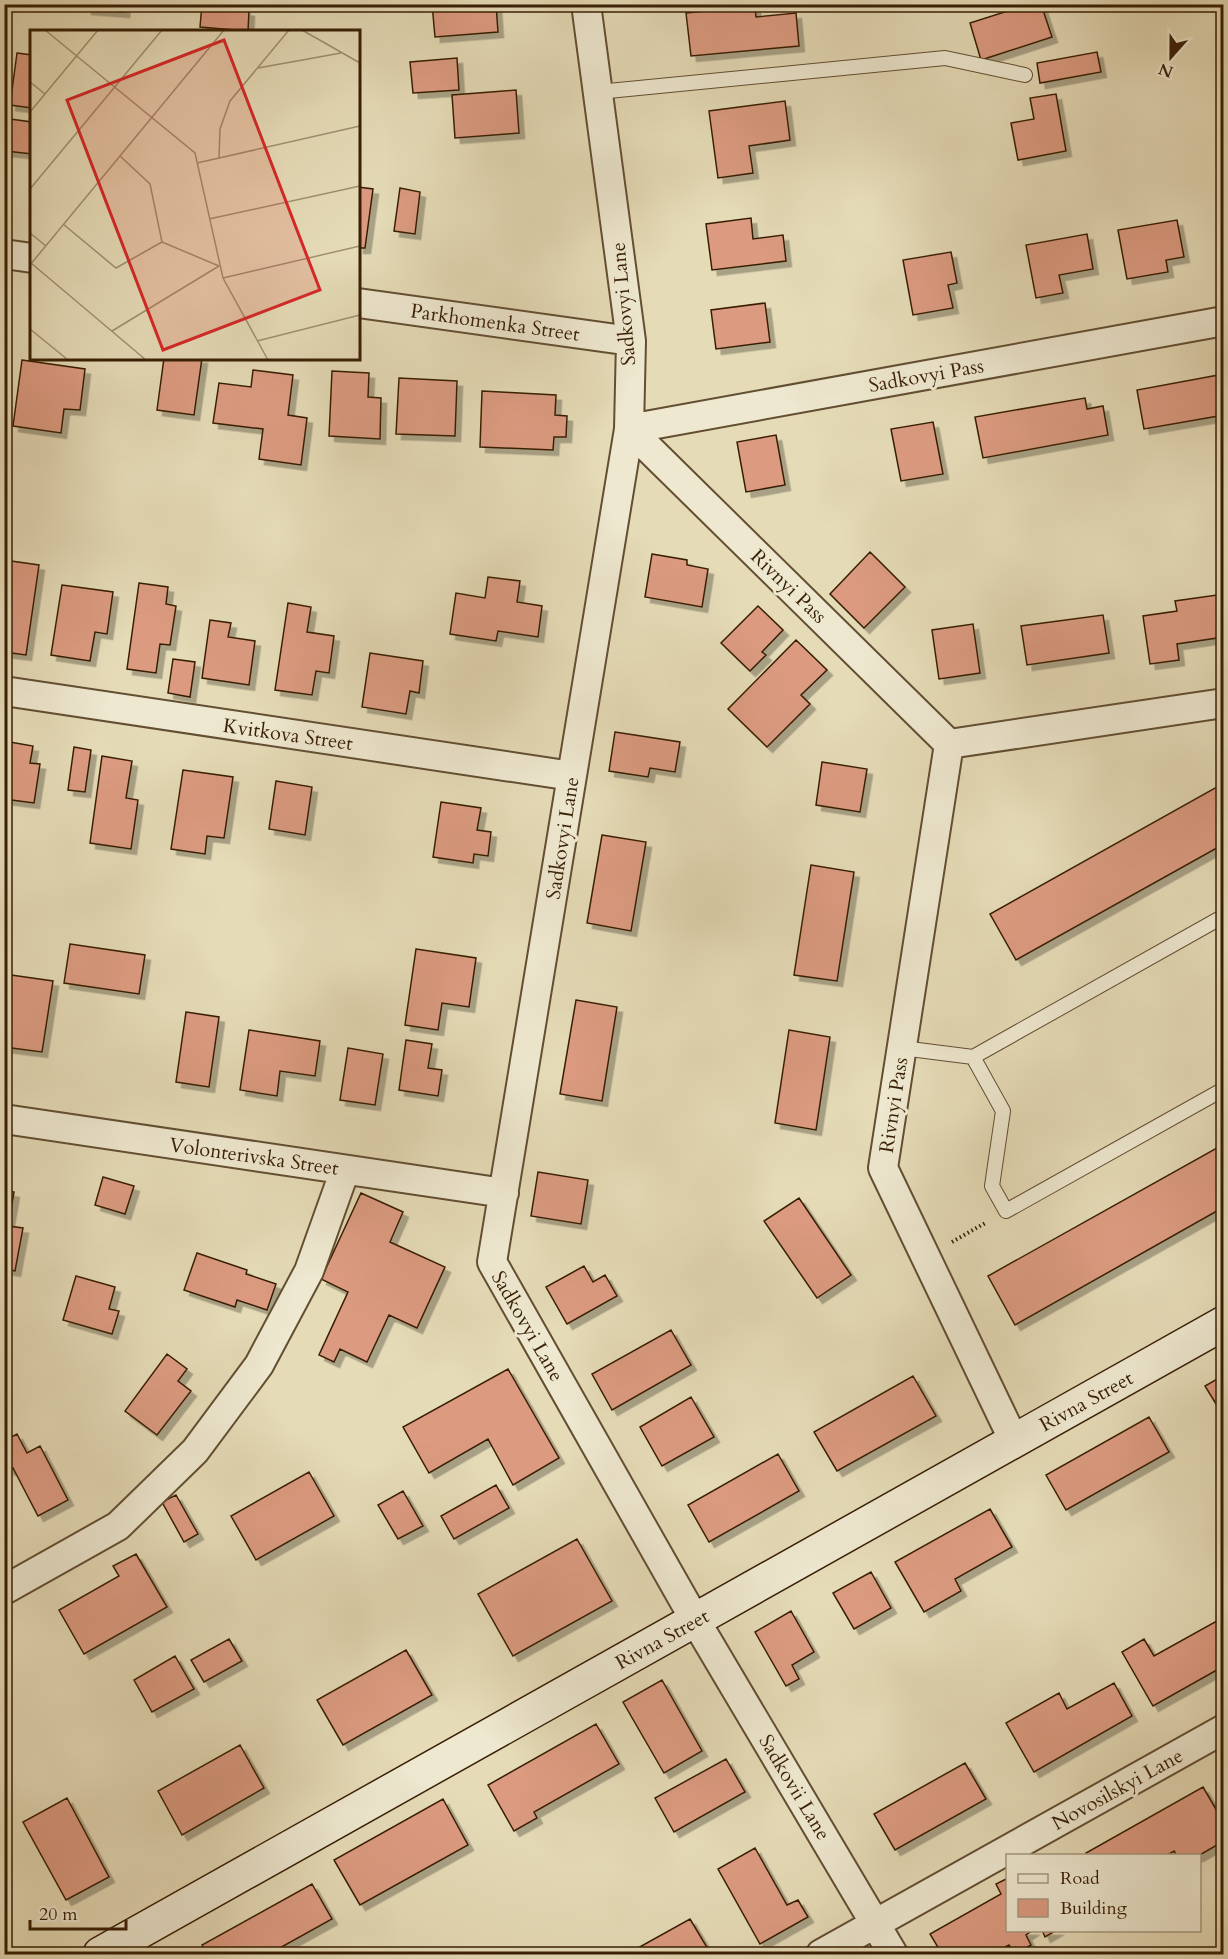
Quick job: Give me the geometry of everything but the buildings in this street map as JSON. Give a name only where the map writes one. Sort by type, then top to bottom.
[{"type":"street","name":"Sadkovyi Lane","points":[[586,4],[631,341],[628,429],[492,1262],[695,1620]]},
{"type":"street","points":[[4,254],[30,258]]},
{"type":"street","name":"Parkhomenka Street","points":[[360,303],[631,341]]},
{"type":"street","name":"Sadkovyi Pass","points":[[628,429],[1224,321]]},
{"type":"street","name":"Rivnyi Pass","points":[[628,429],[949,744],[883,1168],[1014,1441]]},
{"type":"street","name":"Kvitkova Street","points":[[4,691],[572,776]]},
{"type":"street","points":[[949,744],[1224,703]]},
{"type":"street","name":"Volonterivska Street","points":[[4,1119],[504,1193]]},
{"type":"street","points":[[4,1590],[118,1526],[195,1451],[259,1365],[309,1270],[345,1170]]},
{"type":"street","name":"Rivna Street","points":[[100,1954],[1224,1323]]},
{"type":"street","name":"Sadkovii Lane","points":[[695,1620],[893,1954]]},
{"type":"street","name":"Novosilskyi Lane","points":[[821,1954],[1224,1729]]},
{"type":"lane","points":[[598,92],[945,58],[1024,75]]},
{"type":"lane","points":[[902,1048],[973,1057],[1224,916]]},
{"type":"lane","points":[[973,1057],[1003,1111],[992,1186],[1006,1211],[1224,1089]]},
{"type":"path","points":[[926,1256],[1006,1211]]}]
